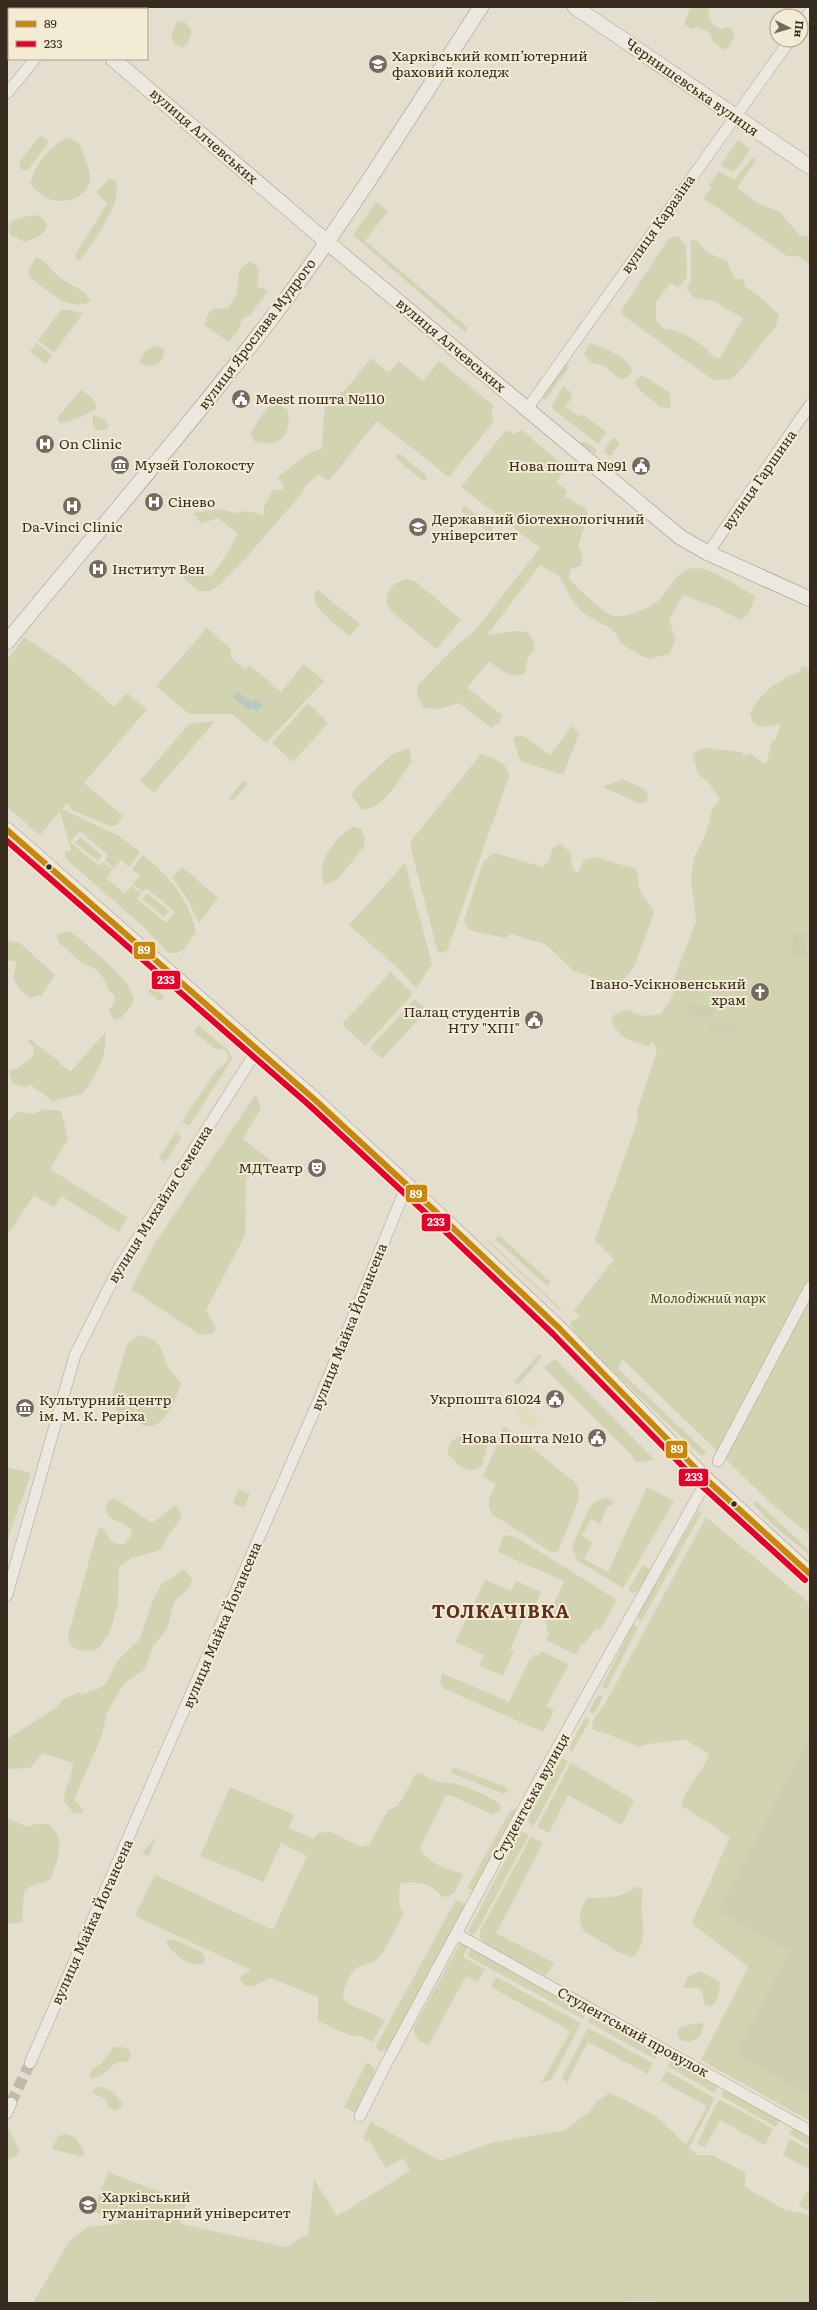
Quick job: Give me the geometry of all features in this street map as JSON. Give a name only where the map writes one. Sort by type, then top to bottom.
[{"type":"street","name":"вулиця Ярослава Мудрого","points":[[7,642],[218,386],[327,242],[481,7]]},
{"type":"street","name":"Чернишевська вулиця","points":[[575,7],[645,53],[734,116],[810,167]]},
{"type":"street","name":"вулиця Каразіна","points":[[527,409],[734,116],[784,48]]},
{"type":"street","points":[[7,93],[34,60]]},
{"type":"street","name":"вулиця Алчевських","points":[[114,60],[327,242],[680,537],[708,553],[810,599]]},
{"type":"street","name":"вулиця Гаршина","points":[[708,553],[810,405]]},
{"type":"street","points":[[7,830],[257,1050],[407,1185],[559,1328],[707,1480],[810,1574]]},
{"type":"street","name":"вулиця Михайля Семенка","points":[[7,1595],[76,1355],[120,1266],[257,1050]]},
{"type":"street","name":"вулиця Майка Йогансена","points":[[30,2063],[319,1400],[407,1185]]},
{"type":"street","points":[[718,1461],[810,1287]]},
{"type":"street","name":"Студентська вулиця","points":[[360,2116],[522,1811],[707,1480]]},
{"type":"street","name":"Студентський провулок","points":[[456,1934],[810,2131]]},
{"type":"shaded area","points":[[238,692],[252,703],[255,699],[263,705],[257,712],[252,707],[250,710],[233,698]]},
{"type":"shaded area","points":[[522,1388],[534,1401],[527,1408],[540,1422],[533,1430],[521,1421],[513,1409],[514,1397]]},
{"type":"green space","points":[[710,7],[708,15],[714,26],[721,29],[728,27],[735,34],[729,47],[725,50],[714,43],[709,32],[696,27],[691,29],[684,24],[690,8]]},
{"type":"green space","points":[[177,22],[185,22],[192,32],[187,44],[182,48],[174,43],[171,36]]},
{"type":"green space","points":[[40,136],[48,139],[47,145],[28,170],[22,170],[19,162]]},
{"type":"green space","points":[[67,138],[78,142],[80,145],[88,168],[90,182],[83,193],[78,197],[65,201],[52,200],[44,197],[30,184],[39,163],[49,151]]},
{"type":"green space","points":[[738,140],[750,149],[737,169],[731,172],[721,165]]},
{"type":"green space","points":[[753,157],[756,160],[737,188],[763,206],[779,211],[799,235],[810,237],[810,264],[797,256],[787,256],[703,198],[712,187],[709,185],[719,171],[734,180]]},
{"type":"green space","points":[[109,179],[115,181],[117,189],[113,208],[102,229],[85,254],[79,261],[76,260],[75,255],[107,204],[96,192]]},
{"type":"green space","points":[[376,202],[388,211],[365,241],[468,328],[465,332],[353,235]]},
{"type":"green space","points":[[33,215],[39,216],[47,224],[42,234],[25,242],[11,236],[8,226],[13,220]]},
{"type":"green space","points":[[674,236],[679,237],[686,246],[687,277],[678,288],[673,284],[669,284],[656,302],[656,320],[663,329],[677,331],[692,338],[715,358],[720,358],[743,318],[713,301],[694,298],[686,288],[691,281],[691,240],[697,241],[708,253],[727,261],[734,279],[743,279],[745,287],[759,296],[779,315],[776,326],[738,373],[730,379],[713,380],[625,317],[621,311],[669,238]]},
{"type":"green space","points":[[36,257],[46,263],[59,277],[85,293],[91,301],[83,304],[67,302],[43,288],[30,277],[28,270]]},
{"type":"green space","points":[[248,262],[252,262],[259,269],[257,286],[268,291],[250,315],[242,319],[238,331],[229,342],[204,325],[208,314],[214,309],[228,308],[237,293],[239,271]]},
{"type":"green space","points":[[62,309],[83,313],[54,353],[38,340]]},
{"type":"green space","points":[[36,343],[52,355],[46,364],[30,352]]},
{"type":"green space","points":[[590,343],[614,353],[626,361],[632,371],[628,377],[620,379],[605,367],[592,363],[584,354]]},
{"type":"green space","points":[[158,346],[164,350],[163,359],[154,365],[141,364],[141,357],[145,352]]},
{"type":"green space","points":[[371,358],[389,373],[399,361],[423,381],[439,361],[494,406],[491,413],[494,421],[449,477],[377,421],[329,481],[319,475],[307,484],[301,494],[247,557],[218,586],[210,591],[198,591],[182,576],[192,572],[211,577],[227,554],[238,534],[218,518],[201,524],[193,513],[219,509],[236,513],[247,511],[264,515],[264,506],[273,490],[284,489],[283,483],[277,477],[310,453],[322,449],[325,403],[346,389]]},
{"type":"green space","points":[[565,363],[569,367],[545,400],[541,397]]},
{"type":"green space","points":[[642,375],[669,392],[671,405],[669,408],[659,407],[639,389],[635,381]]},
{"type":"green space","points":[[563,386],[572,393],[570,395],[573,397],[565,406],[580,417],[582,414],[606,432],[598,444],[551,407]]},
{"type":"green space","points":[[81,390],[94,400],[96,409],[79,418],[62,423],[58,421],[58,417]]},
{"type":"green space","points":[[272,404],[278,404],[288,410],[289,419],[286,433],[283,438],[272,443],[255,442],[250,434],[262,415]]},
{"type":"green space","points":[[93,415],[104,419],[109,426],[108,428],[103,430],[95,429],[92,422]]},
{"type":"green space","points":[[506,430],[514,434],[521,430],[567,468],[556,482],[567,491],[564,496],[585,508],[588,513],[578,547],[583,556],[581,565],[570,570],[569,579],[591,600],[609,614],[619,616],[631,614],[644,609],[659,600],[675,579],[684,571],[697,568],[719,575],[755,596],[749,613],[740,620],[718,608],[683,595],[669,620],[676,639],[669,654],[648,659],[621,644],[616,634],[610,628],[583,613],[572,600],[559,576],[540,565],[488,634],[518,631],[530,635],[533,640],[534,650],[528,657],[524,674],[509,674],[489,661],[467,688],[502,715],[500,722],[491,728],[459,703],[440,709],[424,708],[417,695],[418,685],[457,645],[473,633],[540,548],[461,487]]},
{"type":"green space","points":[[613,437],[620,443],[610,457],[604,450]]},
{"type":"green space","points":[[584,441],[597,450],[594,454],[581,444]]},
{"type":"green space","points":[[399,453],[426,475],[427,480],[422,480],[397,459],[396,455]]},
{"type":"green space","points":[[465,506],[492,527],[493,532],[488,532],[462,512],[462,507]]},
{"type":"green space","points":[[407,579],[415,581],[461,620],[436,649],[390,610],[387,595],[393,586],[402,580]]},
{"type":"green space","points":[[317,589],[360,624],[350,636],[319,609],[315,595]]},
{"type":"green space","points":[[207,628],[232,650],[230,653],[231,658],[245,669],[250,665],[281,692],[304,664],[324,681],[266,743],[232,714],[189,714],[156,686]]},
{"type":"green space","points":[[24,637],[67,666],[114,707],[127,693],[147,709],[84,783],[123,816],[117,825],[110,826],[72,810],[67,803],[62,809],[119,836],[140,852],[129,867],[121,860],[114,868],[105,860],[108,855],[80,831],[70,842],[99,866],[103,862],[113,869],[106,878],[125,894],[131,886],[141,894],[137,899],[166,923],[175,912],[146,888],[142,892],[133,884],[140,876],[132,869],[143,855],[161,871],[177,889],[189,909],[196,932],[185,948],[178,953],[168,953],[146,929],[65,858],[65,852],[71,850],[60,811],[40,835],[7,807],[7,660]]},
{"type":"green space","name":"Молодіжний парк","points":[[802,666],[810,669],[810,1535],[775,1507],[622,1359],[618,1369],[706,1452],[702,1456],[590,1350],[574,1332],[570,1322],[580,1317],[574,1311],[614,1259],[595,1240],[638,1119],[637,1111],[657,1051],[653,1042],[648,1046],[626,1038],[614,1027],[611,1021],[615,1014],[626,1010],[645,1016],[661,1014],[673,995],[673,982],[696,921],[691,879],[694,858],[706,833],[712,810],[720,799],[709,783],[698,774],[692,754],[704,748],[742,752],[744,756],[751,754],[766,765],[772,741],[775,740],[781,724],[763,727],[753,723],[750,713],[764,693],[777,683],[799,672]]},
{"type":"green space","points":[[308,703],[328,723],[293,762],[272,743]]},
{"type":"green space","points":[[215,721],[154,793],[140,781],[189,724]]},
{"type":"green space","points":[[572,726],[579,733],[563,775],[520,761],[513,738],[522,735],[550,755]]},
{"type":"green space","points":[[409,748],[412,761],[391,791],[378,804],[362,810],[351,795],[355,789],[392,754]]},
{"type":"green space","points":[[481,754],[503,764],[508,771],[509,776],[447,951],[442,953],[438,952],[411,849],[411,841]]},
{"type":"green space","points":[[623,779],[644,789],[648,795],[647,801],[640,804],[603,787]]},
{"type":"green space","points":[[243,781],[247,782],[246,786],[233,801],[231,801],[229,798]]},
{"type":"green space","points":[[353,827],[361,829],[365,838],[364,846],[338,879],[324,885],[322,868],[325,858],[331,847],[339,838]]},
{"type":"green space","points":[[80,837],[102,855],[98,861],[75,843]]},
{"type":"green space","points":[[560,844],[570,852],[573,870],[578,873],[584,860],[596,857],[635,869],[640,891],[654,913],[634,967],[619,986],[574,971],[545,944],[511,934],[505,938],[469,930],[464,921],[483,862],[494,853],[543,867],[549,861],[552,849]]},
{"type":"green space","points":[[405,863],[432,964],[416,988],[399,969],[349,925]]},
{"type":"green space","points":[[182,867],[218,898],[199,923],[186,897],[172,877]]},
{"type":"green space","points":[[147,893],[169,911],[164,917],[142,899]]},
{"type":"green space","points":[[70,931],[109,964],[128,985],[133,995],[133,1002],[120,1019],[114,1020],[108,1010],[113,1005],[115,996],[109,991],[104,979],[97,970],[81,962],[59,943],[57,939],[58,934]]},
{"type":"green space","points":[[793,933],[807,934],[806,956],[795,956],[792,949]]},
{"type":"green space","points":[[7,940],[20,943],[55,975],[42,995],[30,998],[20,990],[13,978],[17,962],[7,960]]},
{"type":"green space","points":[[391,972],[413,994],[365,1046],[342,1024]]},
{"type":"green space","points":[[152,986],[165,997],[160,1002],[148,991]]},
{"type":"green space","points":[[415,999],[427,1010],[382,1059],[370,1048]]},
{"type":"green space","points":[[689,1004],[713,1006],[713,1017],[688,1014]]},
{"type":"green space","points":[[710,1024],[736,1025],[735,1032],[709,1030]]},
{"type":"green space","points":[[198,1025],[229,1051],[232,1059],[189,1126],[182,1121],[219,1067],[225,1064],[229,1056],[225,1050],[213,1048],[194,1031]]},
{"type":"green space","points":[[105,1033],[105,1050],[100,1066],[92,1081],[82,1094],[52,1101],[31,1085],[25,1087],[13,1083],[9,1070],[16,1069],[33,1057],[34,1047],[27,1041],[31,1039],[64,1067],[71,1071]]},
{"type":"green space","points":[[256,1094],[261,1108],[243,1139],[271,1161],[271,1166],[246,1178],[245,1235],[206,1310],[216,1329],[213,1333],[200,1335],[131,1289],[155,1243]]},
{"type":"green space","points":[[43,1109],[61,1111],[68,1139],[50,1169],[127,1217],[119,1232],[61,1196],[54,1207],[34,1195],[7,1236],[7,1123],[17,1112],[34,1114]]},
{"type":"green space","points":[[176,1132],[182,1137],[165,1162],[159,1158]]},
{"type":"green space","points":[[499,1235],[551,1282],[547,1286],[495,1239]]},
{"type":"green space","points":[[489,1241],[562,1310],[561,1311],[488,1242]]},
{"type":"green space","points":[[140,1335],[156,1342],[161,1349],[168,1368],[181,1383],[166,1416],[155,1425],[149,1426],[140,1424],[121,1414],[114,1406],[111,1399],[127,1344]]},
{"type":"green space","points":[[539,1354],[542,1357],[518,1385],[514,1382]]},
{"type":"green space","points":[[555,1359],[655,1460],[636,1462],[632,1455],[544,1368]]},
{"type":"green space","points":[[504,1426],[575,1482],[579,1490],[579,1499],[558,1552],[551,1552],[492,1514],[490,1510],[489,1502],[496,1484],[483,1477]]},
{"type":"green space","points":[[459,1436],[480,1436],[488,1442],[482,1466],[472,1470],[467,1469],[459,1465],[447,1453],[452,1441]]},
{"type":"green space","points":[[7,1467],[31,1473],[7,1541]]},
{"type":"green space","points":[[647,1487],[674,1501],[623,1588],[578,1561],[572,1547],[589,1508],[595,1501],[608,1498],[614,1501],[611,1506],[608,1505],[600,1524],[591,1519],[582,1536],[593,1542],[584,1559],[608,1572]]},
{"type":"green space","points":[[239,1489],[250,1494],[244,1508],[233,1503]]},
{"type":"green space","points":[[114,1498],[152,1523],[176,1505],[182,1517],[165,1540],[161,1550],[132,1558],[119,1566],[118,1603],[110,1632],[98,1649],[90,1651],[80,1650],[70,1645],[68,1636],[98,1529],[102,1528],[114,1543],[118,1544],[124,1544],[132,1535],[130,1528],[109,1517],[106,1509],[108,1501]]},
{"type":"green space","points":[[756,1501],[810,1551],[810,1556],[774,1526],[753,1504]]},
{"type":"green space","points":[[698,1511],[702,1512],[641,1622],[638,1619],[638,1615]]},
{"type":"green space","points":[[706,1517],[810,1604],[810,2121],[701,2060],[748,1967],[692,1923],[730,1837],[682,1806],[686,1793],[703,1767],[709,1754],[684,1739],[639,1747],[592,1729],[593,1720],[606,1702]]},
{"type":"green space","points":[[508,1535],[516,1537],[617,1600],[600,1630],[596,1629],[584,1644],[580,1646],[576,1655],[546,1640],[549,1633],[546,1631],[548,1624],[545,1623],[564,1581],[498,1552],[503,1537]]},
{"type":"green space","points":[[643,1565],[650,1570],[634,1594],[628,1590]]},
{"type":"green space","points":[[184,1569],[193,1580],[189,1588],[174,1602],[167,1629],[153,1646],[145,1669],[124,1684],[107,1712],[102,1735],[74,1800],[83,1809],[83,1813],[74,1813],[64,1801],[65,1791],[72,1773],[73,1763],[43,1753],[30,1768],[7,1769],[7,1739],[57,1707],[64,1699],[79,1692],[82,1694],[98,1689],[107,1682],[117,1661],[140,1639],[153,1600],[161,1585]]},
{"type":"green space","points":[[485,1580],[511,1591],[516,1581],[541,1592],[530,1617],[525,1615],[510,1650],[514,1651],[503,1676],[479,1665],[484,1655],[455,1642]]},
{"type":"green space","points":[[633,1625],[638,1627],[606,1690],[602,1686]]},
{"type":"green space","points":[[541,1651],[569,1665],[546,1706],[554,1711],[543,1732],[443,1688],[440,1683],[442,1673],[509,1702],[529,1660],[531,1661],[535,1654],[539,1656]]},
{"type":"green space","points":[[598,1695],[603,1697],[594,1714],[589,1711]]},
{"type":"green space","points":[[586,1717],[590,1720],[572,1752],[568,1749]]},
{"type":"green space","points":[[810,1736],[810,2095],[736,2054],[790,1951],[719,1911]]},
{"type":"green space","points":[[562,1758],[568,1761],[533,1827],[528,1821],[530,1815]]},
{"type":"green space","points":[[571,1763],[634,1800],[622,1825],[568,1795],[549,1833],[537,1827]]},
{"type":"green space","points":[[453,1767],[506,1787],[508,1791],[504,1794],[454,1774],[451,1772]]},
{"type":"green space","points":[[416,1773],[424,1774],[430,1779],[436,1781],[456,1784],[477,1791],[501,1805],[500,1810],[493,1815],[455,1797],[446,1795],[420,1847],[423,1853],[433,1862],[444,1868],[463,1874],[456,1890],[453,1894],[446,1897],[442,1896],[432,1887],[425,1884],[400,1883],[399,1906],[404,1913],[399,1923],[380,1956],[374,1961],[354,1970],[348,1978],[345,1988],[343,1998],[347,2003],[374,2014],[385,2021],[372,2042],[361,2036],[351,2036],[318,2021],[318,1997],[270,1978],[252,1987],[245,1986],[239,1978],[251,1970],[135,1916],[155,1875],[273,1930],[307,1856],[281,1843],[264,1882],[200,1856],[230,1787],[294,1815],[289,1828],[313,1839],[318,1833],[331,1832],[361,1847],[369,1845],[388,1810],[397,1806],[403,1798]]},
{"type":"green space","points":[[511,1809],[516,1811],[473,1891],[467,1888]]},
{"type":"green space","points":[[7,1818],[27,1827],[36,1824],[48,1824],[58,1836],[59,1843],[58,1858],[50,1880],[31,1886],[24,1892],[22,1922],[9,1924],[7,1921]]},
{"type":"green space","points":[[521,1831],[529,1835],[477,1931],[471,1936],[468,1931]]},
{"type":"green space","points":[[156,1837],[149,1856],[142,1853]]},
{"type":"green space","points":[[531,1837],[543,1843],[496,1933],[554,1963],[546,1976],[485,1944],[480,1939],[480,1931]]},
{"type":"green space","points":[[637,1886],[642,1889],[643,1894],[643,1935],[639,1950],[633,1957],[620,1953],[584,1931],[580,1923],[580,1914],[587,1898],[620,1895]]},
{"type":"green space","points":[[456,1900],[466,1905],[388,2049],[379,2052],[376,2046]]},
{"type":"green space","points":[[173,1939],[202,1952],[205,1958],[204,1964],[192,1964],[177,1955],[166,1942]]},
{"type":"green space","points":[[460,1943],[469,1945],[463,1957],[485,1969],[478,1982],[466,1976],[429,2045],[418,2039],[415,2034],[414,2027]]},
{"type":"green space","points":[[472,1946],[588,2009],[583,2019],[467,1956]]},
{"type":"green space","points":[[699,1971],[720,1982],[716,2001],[711,2006],[705,2005],[702,1991],[698,1988],[683,1988],[687,1978]]},
{"type":"green space","points":[[496,1977],[581,2023],[551,2080],[541,2083],[570,2033],[569,2030],[491,1987]]},
{"type":"green space","points":[[593,2012],[661,2049],[655,2059],[588,2022]]},
{"type":"green space","points":[[697,2023],[704,2024],[700,2037],[690,2042],[680,2040],[677,2033],[680,2027]]},
{"type":"green space","points":[[588,2028],[653,2063],[648,2074],[588,2042],[567,2082],[562,2078]]},
{"type":"green space","points":[[114,2047],[123,2047],[129,2050],[131,2056],[127,2062],[120,2062],[92,2079],[89,2076],[92,2069],[102,2063]]},
{"type":"green space","points":[[673,2057],[720,2083],[714,2093],[668,2066]]},
{"type":"green space","points":[[367,2062],[374,2068],[374,2073],[355,2113],[344,2107]]},
{"type":"green space","points":[[666,2071],[715,2098],[689,2148],[697,2155],[712,2155],[745,2172],[745,2187],[785,2210],[810,2215],[810,2303],[672,2303],[648,2301],[582,2303],[33,2303],[70,2240],[88,2227],[123,2223],[93,2211],[108,2172],[178,2199],[182,2189],[191,2193],[180,2219],[181,2224],[286,2247],[308,2234],[314,2179],[337,2216],[410,2171],[403,2158],[386,2168],[369,2140],[366,2142],[363,2137],[371,2122],[440,2161],[491,2143],[565,2130],[588,2113],[597,2102],[609,2093],[626,2100],[657,2117],[686,2145],[706,2108],[705,2105],[661,2081]]},
{"type":"green space","points":[[97,2087],[105,2088],[112,2092],[123,2105],[115,2111],[108,2107],[106,2099],[91,2092]]},
{"type":"green space","points":[[726,2087],[781,2117],[776,2127],[721,2096]]},
{"type":"green space","points":[[719,2099],[773,2129],[765,2145],[720,2120],[705,2147],[697,2144]]},
{"type":"green space","points":[[7,2126],[20,2150],[15,2157],[8,2159]]},
{"type":"green space","points":[[794,2126],[810,2135],[810,2146],[789,2134]]},
{"type":"green space","points":[[67,2134],[76,2138],[85,2153],[83,2157],[52,2149],[58,2136]]},
{"type":"green space","points":[[790,2139],[810,2150],[810,2170],[783,2155]]},
{"type":"green space","points":[[810,2186],[810,2212],[799,2206]]},
{"type":"tunnel","points":[[11,2103],[30,2063]]},
{"type":"transit line","name":"89","points":[[7,830],[314,1099],[435,1211],[559,1328],[707,1480],[810,1574]]},
{"type":"transit line","name":"233","points":[[7,841],[309,1105],[430,1217],[553,1334],[702,1486],[805,1580]]},
{"type":"place","name":"Харківський компʼютерний фаховий коледж","points":[[378,64]]},
{"type":"place","name":"Meest пошта №110","points":[[241,399]]},
{"type":"place","name":"On Clinic","points":[[45,444]]},
{"type":"place","name":"Музей Голокосту","points":[[120,465]]},
{"type":"place","name":"Нова пошта №91","points":[[641,466]]},
{"type":"place","name":"Сінево","points":[[154,502]]},
{"type":"place","name":"Da-Vinci Сlinic","points":[[72,506]]},
{"type":"place","name":"Державний біотехнологічний університет","points":[[418,527]]},
{"type":"place","name":"Інститут Вен","points":[[98,569]]},
{"type":"place","name":"Івано-Усікновенський храм","points":[[760,992]]},
{"type":"place","name":"Палац студентів НТУ \"ХПІ\"","points":[[534,1020]]},
{"type":"place","name":"МДТеатр","points":[[317,1168]]},
{"type":"place","name":"Укрпошта 61024","points":[[555,1399]]},
{"type":"place","name":"Культурний центр ім. М. К. Реріха","points":[[25,1408]]},
{"type":"place","name":"Нова Пошта №10","points":[[597,1438]]},
{"type":"place","name":"Харківський гуманітарний університет","points":[[88,2205]]},
{"type":"district","name":"ТОЛКАЧІВКА","points":[[501,1612]]}]
